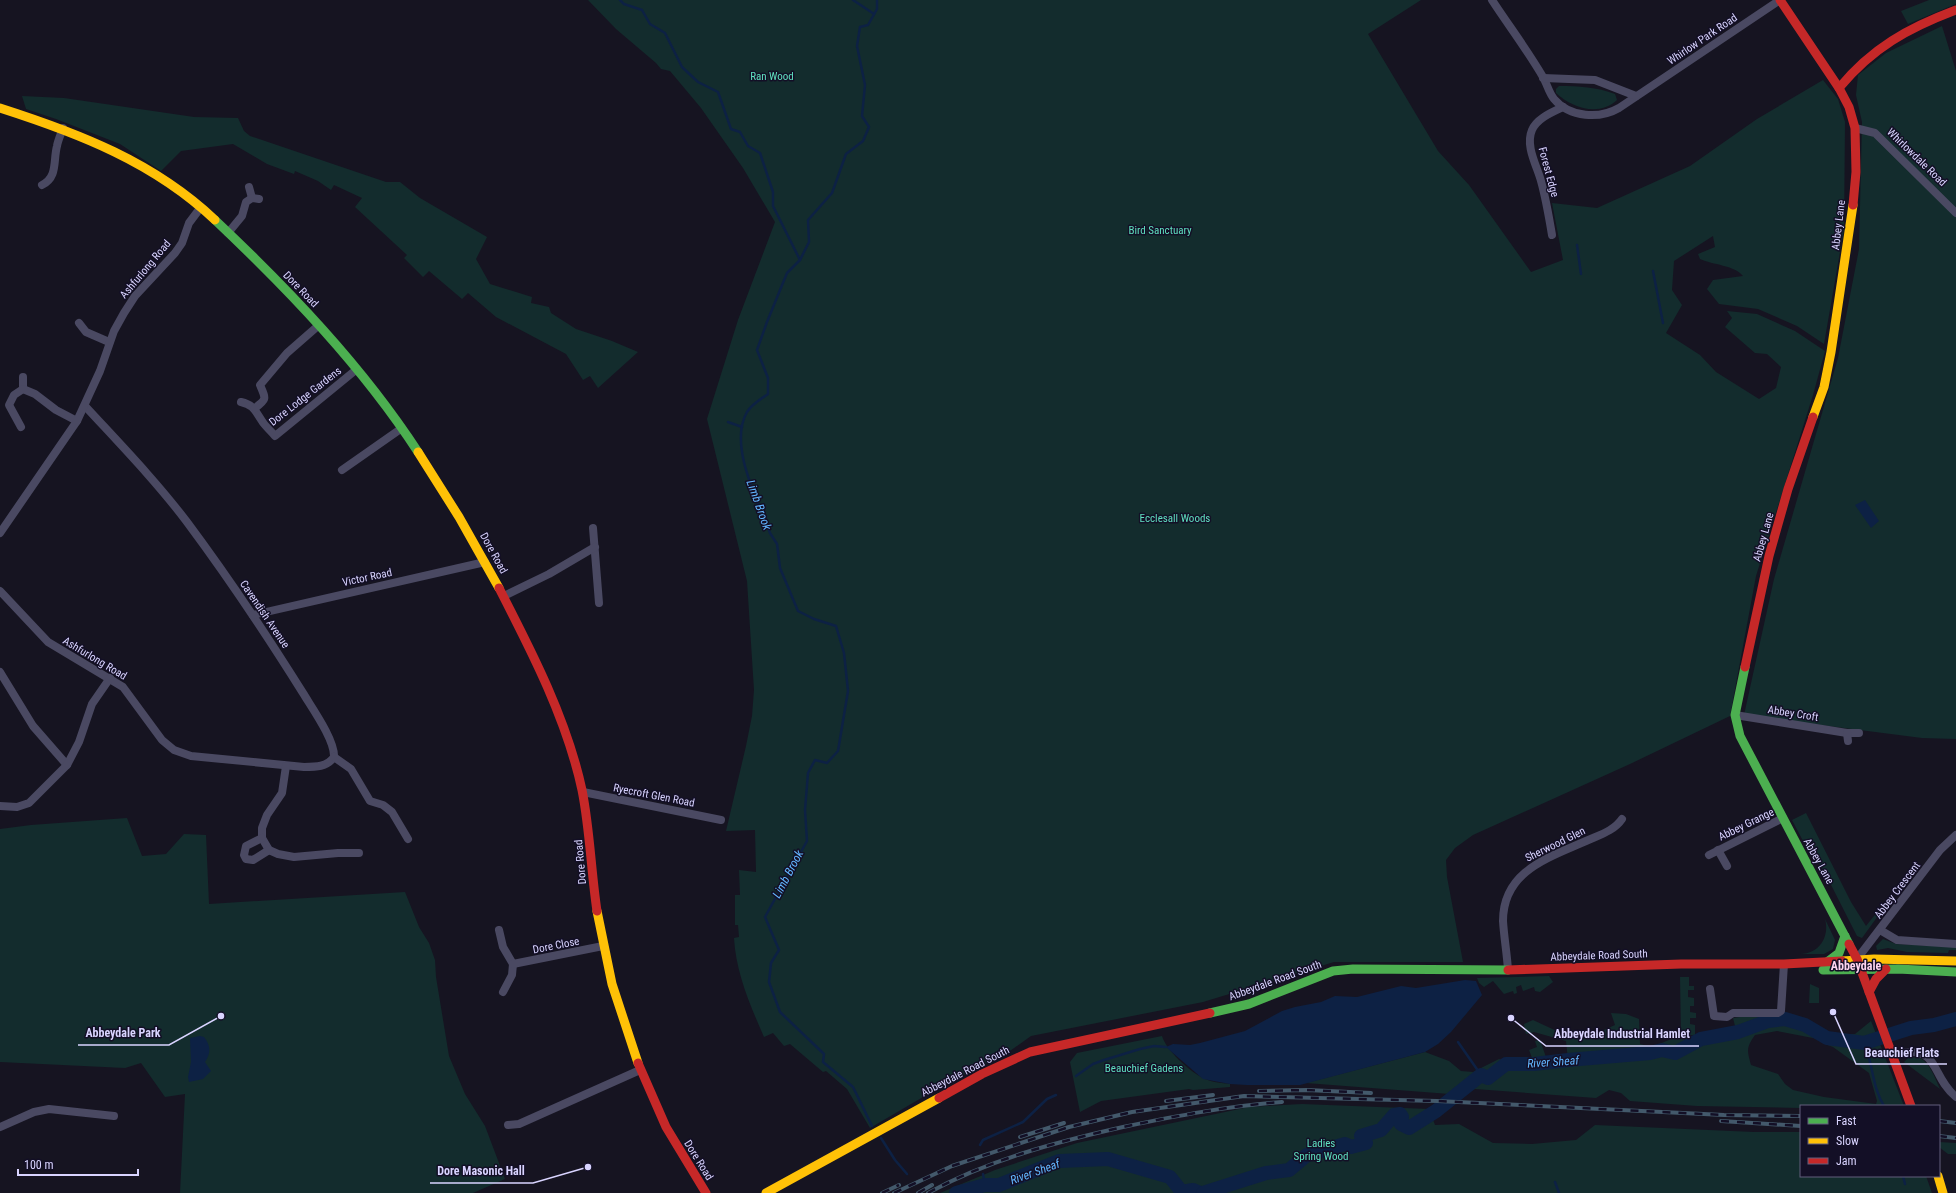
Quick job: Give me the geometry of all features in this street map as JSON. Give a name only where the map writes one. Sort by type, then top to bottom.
[{"type":"main road","points":[[1780,0],[1839,88],[1852,72],[1875,50],[1927,20],[1956,10]]},
{"type":"main road","name":"Abbey Lane","points":[[1839,88],[1849,107],[1855,128],[1856,172],[1852,220],[1832,352],[1824,387],[1788,490],[1769,556],[1735,715],[1740,736],[1857,959],[1910,1102]]},
{"type":"main road","name":"Dore Road","points":[[0,108],[63,128],[130,158],[171,183],[201,207],[319,325],[357,369],[402,428],[464,524],[504,596],[540,672],[563,728],[583,792],[590,842],[596,907],[603,946],[615,994],[640,1070],[667,1130],[682,1158],[706,1193]]},
{"type":"main road","points":[[1827,962],[1839,953],[1845,936]]},
{"type":"main road","name":"Abbeydale Road South","points":[[766,1193],[982,1074],[1030,1052],[1249,1004],[1332,971],[1366,968],[1407,970],[1508,970],[1681,964],[1784,964],[1857,959],[1956,961]]},
{"type":"main road","name":"Abbeydale Road South","points":[[1784,964],[1810,971],[1886,969],[1956,972]]},
{"type":"main road","points":[[1869,992],[1876,979],[1886,969]]},
{"type":"main road","points":[[1938,1177],[1943,1193]]},
{"type":"street","name":"Whirlow Park Road","points":[[1492,0],[1543,78],[1554,100],[1583,115],[1611,113],[1780,0]]},
{"type":"street","points":[[1543,78],[1595,80],[1636,96]]},
{"type":"street","name":"Forest Edge","points":[[1552,235],[1541,180],[1532,154],[1530,140],[1532,130],[1537,122],[1563,106]]},
{"type":"street","points":[[42,185],[50,180],[53,174],[57,146],[63,128]]},
{"type":"street","name":"Whirlowdale Road","points":[[1855,128],[1875,133],[1956,213]]},
{"type":"street","points":[[228,233],[242,216],[246,202],[256,198],[249,187]]},
{"type":"street","name":"Ashfurlong Road","points":[[0,533],[77,421],[100,371],[109,342],[124,313],[135,296],[175,253],[182,243],[189,223],[201,207]]},
{"type":"street","points":[[78,323],[86,332],[109,342]]},
{"type":"street","name":"Dore Lodge Gardens","points":[[255,408],[264,400],[265,397],[260,385],[287,353],[319,325]]},
{"type":"street","name":"Dore Lodge Gardens","points":[[241,402],[249,404],[255,408],[262,422],[275,436],[357,369]]},
{"type":"street","points":[[23,377],[23,389]]},
{"type":"street","points":[[23,389],[35,394],[56,410],[77,421]]},
{"type":"street","points":[[21,427],[9,405],[14,395],[23,389]]},
{"type":"street","name":"Cavendish Avenue","points":[[85,406],[133,458],[186,521],[253,615],[311,706],[334,747],[334,757]]},
{"type":"street","points":[[342,470],[402,428]]},
{"type":"street","points":[[593,528],[599,602]]},
{"type":"street","points":[[504,596],[549,574],[595,547]]},
{"type":"street","name":"Victor Road","points":[[253,615],[485,562]]},
{"type":"street","name":"Ashfurlong Road","points":[[0,591],[48,642],[110,678],[128,691],[162,740],[179,753],[191,756],[286,766],[319,767],[327,764],[334,757]]},
{"type":"street","points":[[0,672],[33,726],[67,765]]},
{"type":"street","points":[[0,806],[17,807],[29,803],[67,765],[79,742],[92,704],[110,678]]},
{"type":"street","name":"Abbey Croft","points":[[1735,715],[1847,737],[1859,733]]},
{"type":"street","points":[[334,757],[347,764],[370,801],[383,805],[392,812],[408,839]]},
{"type":"street","points":[[286,766],[282,793],[264,822],[262,838],[269,850],[278,854],[294,857],[338,853],[359,853]]},
{"type":"street","name":"Ryecroft Glen Road","points":[[583,792],[721,820]]},
{"type":"street","name":"Abbey Grange","points":[[1709,854],[1783,818]]},
{"type":"street","name":"Sherwood Glen","points":[[1508,970],[1503,921],[1507,896],[1514,884],[1522,874],[1539,863],[1612,829],[1622,819]]},
{"type":"street","name":"Abbey Crescent","points":[[1857,959],[1940,850],[1956,835]]},
{"type":"street","points":[[262,838],[246,846],[244,855],[246,859],[253,860],[269,850]]},
{"type":"street","name":"Abbey Grange","points":[[1718,850],[1727,866]]},
{"type":"street","points":[[499,930],[503,948],[513,964],[512,975],[503,992]]},
{"type":"street","points":[[1880,930],[1897,940],[1956,944]]},
{"type":"street","name":"Dore Close","points":[[513,964],[603,946]]},
{"type":"street","points":[[1710,989],[1714,1016],[1727,1017],[1733,1013],[1778,1013],[1781,1011],[1784,964]]},
{"type":"street","points":[[1891,1051],[1914,1052],[1926,1055],[1931,1060],[1949,1090],[1956,1097]]},
{"type":"street","points":[[508,1125],[519,1124],[640,1070]]},
{"type":"street","points":[[0,1127],[34,1112],[49,1109],[114,1116]]},
{"type":"green space","name":"Ecclesall Woods","points":[[588,0],[1421,0],[1368,34],[1438,151],[1469,185],[1531,272],[1563,260],[1552,203],[1597,208],[1690,166],[1757,119],[1823,80],[1838,99],[1845,122],[1844,229],[1824,344],[1797,326],[1758,309],[1719,304],[1707,289],[1713,280],[1743,276],[1739,272],[1729,267],[1700,259],[1698,254],[1715,247],[1713,236],[1674,261],[1672,290],[1682,305],[1666,333],[1700,355],[1716,372],[1759,399],[1776,388],[1781,367],[1767,354],[1755,353],[1725,327],[1732,318],[1727,311],[1757,314],[1795,331],[1825,351],[1813,395],[1756,576],[1730,716],[1630,764],[1473,835],[1455,848],[1446,860],[1447,877],[1463,962],[1334,962],[1203,1002],[1031,1036],[1007,1053],[935,1090],[870,1128],[847,1089],[826,1071],[823,1072],[790,1044],[784,1046],[773,1033],[764,1037],[744,989],[735,951],[734,938],[739,937],[738,925],[735,925],[735,895],[740,895],[739,870],[756,872],[755,830],[726,831],[752,716],[754,690],[747,581],[707,419],[738,320],[775,222],[743,168],[701,108],[670,71],[661,69],[616,29]]},
{"type":"green space","points":[[1929,0],[1956,0],[1956,4],[1908,24],[1901,11]]},
{"type":"green space","points":[[1942,26],[1956,71],[1956,739],[1922,738],[1744,715],[1774,579],[1838,358],[1859,249],[1862,122],[1856,95],[1858,75],[1886,53]]},
{"type":"green space","points":[[1559,86],[1594,88],[1615,94],[1617,100],[1602,108],[1586,108],[1570,103],[1562,98],[1556,93],[1556,89]]},
{"type":"green space","points":[[22,96],[64,98],[194,117],[238,118],[244,131],[250,136],[386,182],[400,182],[420,198],[487,237],[476,259],[490,284],[532,297],[531,303],[549,307],[551,313],[576,329],[612,341],[638,352],[598,388],[590,376],[583,380],[566,354],[496,317],[468,293],[462,299],[429,271],[423,277],[404,258],[407,255],[355,207],[362,198],[334,185],[331,190],[318,181],[295,171],[294,174],[267,164],[233,144],[181,151],[161,171],[120,144],[26,109]]},
{"type":"green space","points":[[1806,813],[1851,902],[1866,926],[1886,901],[1888,902],[1862,938],[1857,936],[1824,871],[1802,839],[1792,820]]},
{"type":"green space","points":[[127,818],[142,856],[166,854],[184,834],[206,835],[209,904],[405,892],[419,927],[429,943],[435,960],[436,977],[449,1056],[465,1094],[485,1126],[505,1179],[473,1193],[180,1193],[185,1094],[165,1097],[141,1063],[125,1068],[0,1062],[0,829],[31,825]]},
{"type":"green space","points":[[1825,919],[1835,940],[1833,949],[1824,954],[1800,954],[1813,951],[1822,943],[1826,932]]},
{"type":"green space","points":[[1883,939],[1896,944],[1956,947],[1956,950],[1949,950],[1948,953],[1907,952],[1888,948],[1877,950],[1876,946]]},
{"type":"green space","points":[[1549,976],[1553,982],[1540,992],[1535,991],[1534,987],[1523,991],[1521,985],[1516,987],[1517,993],[1514,994],[1513,991],[1504,994],[1493,981],[1484,987],[1479,983],[1477,978]]},
{"type":"green space","points":[[1680,977],[1689,977],[1689,986],[1694,986],[1694,990],[1688,990],[1688,997],[1694,998],[1694,1006],[1690,1006],[1690,1012],[1696,1013],[1696,1018],[1690,1018],[1690,1024],[1695,1025],[1695,1035],[1684,1035],[1704,1036],[1724,1031],[1735,1026],[1733,1018],[1740,1017],[1782,1016],[1803,1020],[1812,1024],[1819,1031],[1818,1039],[1777,1031],[1755,1035],[1748,1049],[1751,1065],[1778,1074],[1785,1084],[1793,1090],[1824,1097],[1876,1104],[1877,1101],[1869,1073],[1833,1047],[1825,1044],[1825,1032],[1836,1034],[1855,1034],[1871,1021],[1904,1105],[1800,1105],[1800,1108],[1697,1106],[1630,1101],[1621,1093],[1609,1090],[1596,1098],[1475,1089],[1463,1095],[1306,1083],[1425,1052],[1449,1061],[1461,1071],[1473,1072],[1499,1059],[1532,1065],[1568,1060],[1566,1041],[1534,1032],[1526,1034],[1524,1024],[1533,1020],[1561,1033],[1576,1030],[1581,1036],[1595,1034],[1615,1025],[1611,1013],[1626,1014],[1639,1019],[1640,1044],[1652,1047],[1681,1035]]},
{"type":"green space","points":[[1810,984],[1819,988],[1819,1003],[1809,1003]]},
{"type":"green space","name":"Beauchief Gadens","points":[[1162,1036],[1164,1042],[1173,1054],[1197,1075],[1216,1082],[1230,1084],[1230,1087],[1189,1089],[1101,1101],[1080,1112],[1070,1062],[1077,1053]]},
{"type":"green space","points":[[1540,1040],[1547,1060],[1534,1063],[1529,1050],[1537,1047],[1535,1041]]},
{"type":"green space","points":[[1917,1057],[1928,1066],[1940,1089],[1904,1062],[1908,1058]]},
{"type":"green space","name":"Ladies Spring Wood","points":[[1302,1104],[1429,1109],[1435,1125],[1459,1124],[1493,1143],[1532,1144],[1576,1140],[1595,1125],[1754,1132],[1800,1132],[1800,1177],[1926,1177],[1932,1193],[940,1193],[995,1170],[1077,1143],[1249,1107]]},
{"type":"green space","points":[[1940,1142],[1956,1143],[1956,1154],[1948,1154],[1940,1148]]},
{"type":"water","points":[[1865,500],[1879,521],[1871,528],[1855,505]]},
{"type":"water","points":[[1465,980],[1476,981],[1482,995],[1451,1032],[1438,1044],[1425,1052],[1300,1085],[1230,1084],[1203,1079],[1166,1047],[1173,1044],[1190,1045],[1200,1043],[1245,1031],[1282,1011],[1321,1002],[1335,996],[1357,997],[1401,986],[1416,988]]},
{"type":"water","points":[[200,1036],[204,1037],[209,1046],[209,1053],[205,1062],[211,1071],[203,1079],[189,1082],[188,1077],[191,1062],[190,1038]]},
{"type":"waterway","points":[[620,0],[624,4],[642,10],[650,24],[665,33],[682,67],[698,82],[718,92],[731,129],[740,132],[748,146],[760,153],[773,192],[773,206],[800,260]]},
{"type":"waterway","points":[[853,0],[874,14]]},
{"type":"waterway","name":"Limb Brook","points":[[872,1126],[853,1087],[823,1062],[824,1054],[780,1012],[769,982],[771,963],[779,950],[765,917],[807,841],[805,810],[808,773],[815,760],[827,763],[838,751],[848,691],[844,653],[836,626],[814,619],[798,611],[780,568],[777,544],[770,533],[752,489],[743,456],[741,440],[742,425],[747,412],[754,404],[768,394],[768,378],[757,350],[787,273],[800,260],[809,242],[808,220],[832,193],[846,154],[863,141],[869,127],[862,116],[865,85],[857,46],[860,27],[868,25],[877,9],[877,0]]},
{"type":"waterway","points":[[1577,245],[1581,274]]},
{"type":"waterway","points":[[1653,271],[1663,323]]},
{"type":"waterway","points":[[728,422],[742,427]]},
{"type":"waterway","name":"River Sheaf","points":[[1203,1193],[1266,1173],[1289,1170],[1307,1155],[1345,1144],[1351,1147],[1366,1143],[1361,1136],[1381,1130],[1394,1115],[1400,1114],[1402,1117],[1401,1124],[1409,1128],[1436,1111],[1481,1075],[1488,1078],[1506,1064],[1534,1064],[1650,1053],[1662,1050],[1675,1053],[1701,1039],[1738,1032],[1768,1021],[1785,1019],[1805,1025],[1827,1038],[1864,1043],[1911,1028],[1934,1025],[1956,1019]]},
{"type":"waterway","points":[[1458,1042],[1481,1075]]},
{"type":"waterway","points":[[1864,1043],[1877,1091],[1883,1105]]},
{"type":"waterway","points":[[1076,1076],[1093,1064],[1104,1060],[1154,1046],[1166,1047]]},
{"type":"waterway","points":[[980,1145],[983,1140],[1023,1122],[1047,1099],[1056,1095]]},
{"type":"waterway","name":"Limb Brook","points":[[881,1138],[895,1160],[907,1174]]},
{"type":"waterway","name":"River Sheaf","points":[[956,1193],[985,1185],[999,1185],[1059,1161],[1108,1159],[1170,1177],[1182,1192],[1193,1190],[1200,1193]]},
{"type":"waterway","points":[[983,1174],[985,1185]]},
{"type":"waterway","points":[[1903,1177],[1905,1184]]},
{"type":"waterway","points":[[1555,1182],[1559,1193]]},
{"type":"railway","points":[[1259,1091],[1307,1090],[1371,1093]]},
{"type":"railway","points":[[1166,1101],[1213,1095]]},
{"type":"railway","points":[[894,1193],[952,1166],[1069,1127],[1132,1112],[1244,1096],[1437,1101],[1724,1115],[1800,1116]]},
{"type":"railway","points":[[928,1193],[951,1181],[998,1162],[1023,1153],[1073,1139],[1182,1115],[1282,1102]]},
{"type":"railway","points":[[1721,1121],[1800,1126]]},
{"type":"railway","points":[[1940,1121],[1956,1123]]},
{"type":"railway","points":[[1020,1137],[1064,1123]]},
{"type":"railway","points":[[1940,1136],[1956,1138]]},
{"type":"railway","points":[[882,1193],[899,1185]]},
{"type":"railway","points":[[918,1193],[932,1185]]},
{"type":"traffic: fast","points":[[215,220],[297,301],[349,359],[373,389],[418,452]]},
{"type":"traffic: fast","points":[[1745,667],[1735,715],[1740,736],[1849,944]]},
{"type":"traffic: fast","points":[[1827,962],[1839,953],[1845,936]]},
{"type":"traffic: fast","points":[[1210,1013],[1249,1004],[1333,971],[1353,969],[1508,970]]},
{"type":"traffic: fast","points":[[1823,970],[1898,969],[1956,972]]},
{"type":"traffic: slow","points":[[0,108],[86,139],[141,166],[167,182],[215,220]]},
{"type":"traffic: slow","points":[[1813,417],[1824,387],[1831,352],[1853,205]]},
{"type":"traffic: slow","points":[[418,452],[459,517],[499,588]]},
{"type":"traffic: slow","points":[[597,911],[612,984],[638,1063]]},
{"type":"traffic: slow","points":[[1842,961],[1874,959],[1956,961]]},
{"type":"traffic: slow","points":[[766,1193],[939,1098]]},
{"type":"traffic: slow","points":[[1938,1177],[1943,1193]]},
{"type":"traffic: jam","points":[[1780,0],[1839,88],[1849,107],[1855,128],[1856,172],[1853,205]]},
{"type":"traffic: jam","points":[[1839,88],[1864,61],[1878,50],[1922,24],[1956,10]]},
{"type":"traffic: jam","points":[[1745,667],[1769,556],[1788,489],[1813,417]]},
{"type":"traffic: jam","points":[[499,588],[536,662],[558,712],[575,764],[585,805],[597,911]]},
{"type":"traffic: jam","points":[[1849,944],[1857,959],[1911,1105]]},
{"type":"traffic: jam","points":[[1508,970],[1681,964],[1784,964],[1842,961]]},
{"type":"traffic: jam","points":[[1869,992],[1876,979],[1886,969]]},
{"type":"traffic: jam","points":[[939,1098],[982,1074],[1030,1052],[1210,1013]]},
{"type":"traffic: jam","points":[[638,1063],[666,1127],[706,1193]]},
{"type":"place","name":"Beauchief Flats","points":[[1833,1012]]},
{"type":"place","name":"Abbeydale Park","points":[[221,1016]]},
{"type":"place","name":"Abbeydale Industrial Hamlet","points":[[1511,1018]]},
{"type":"place","name":"Dore Masonic Hall","points":[[588,1167]]},
{"type":"district","name":"Abbeydale","points":[[1856,966]]},
{"type":"park label","name":"Ran Wood","points":[[772,76]]},
{"type":"park label","name":"Bird Sanctuary","points":[[1160,230]]}]
